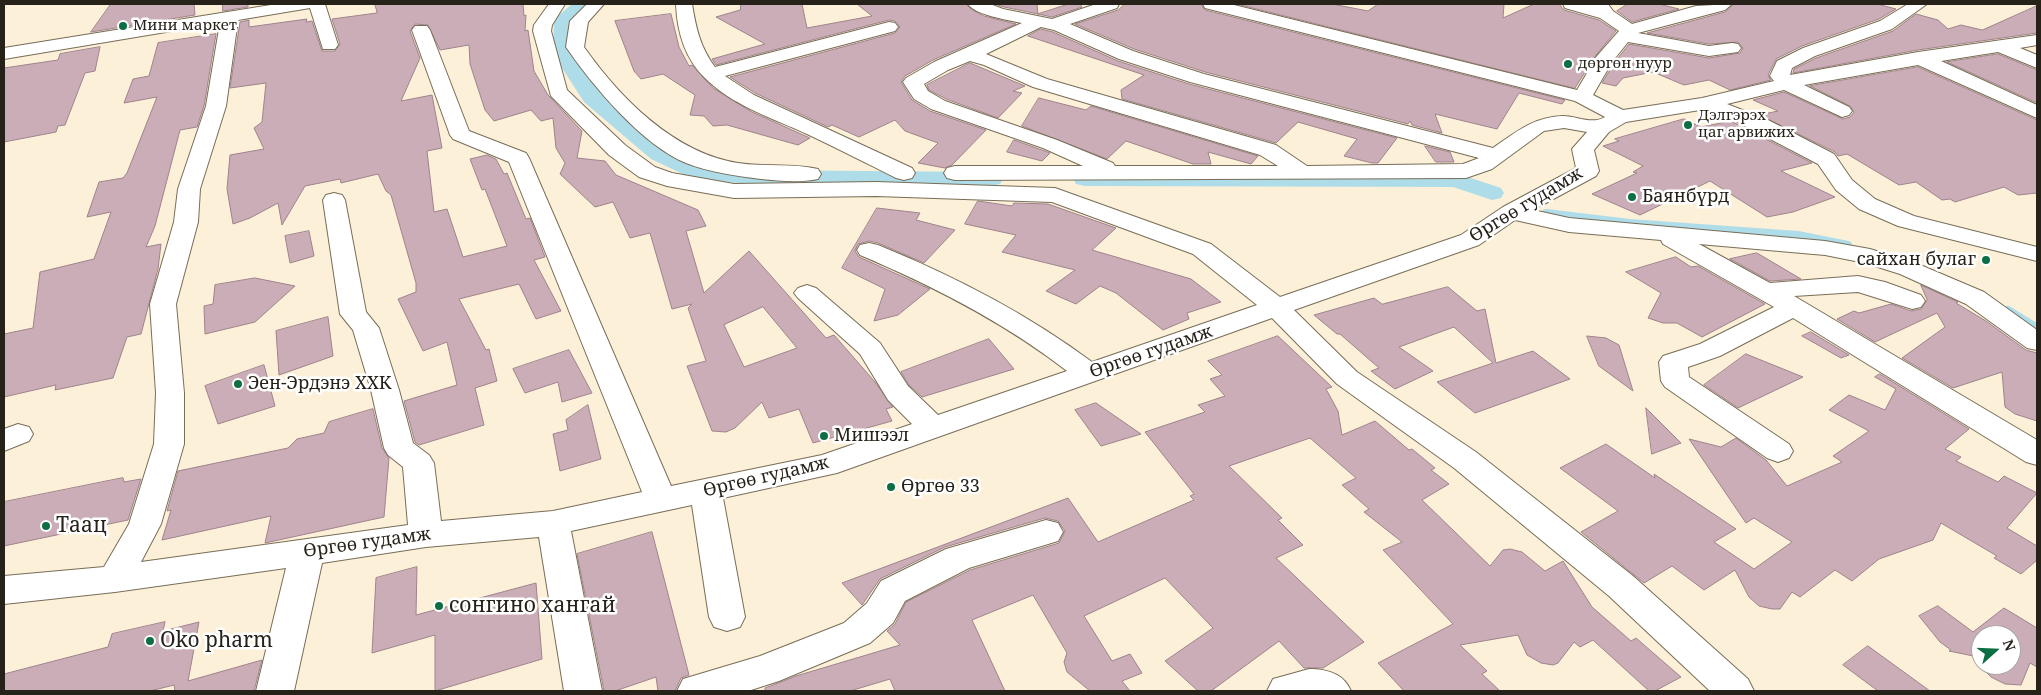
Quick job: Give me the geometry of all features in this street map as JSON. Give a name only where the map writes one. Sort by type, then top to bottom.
[{"type":"street","points":[[4,53],[307,4]]},
{"type":"street","points":[[317,4],[329,45]]},
{"type":"street","points":[[557,4],[543,26],[542,31],[558,92],[617,150],[647,172],[667,179],[734,191],[808,192],[876,189],[1055,195],[1202,250],[1216,258],[1277,308],[1347,378],[1480,472],[1621,586],[1735,691]]},
{"type":"street","points":[[596,4],[579,21],[575,47],[593,75],[622,106],[676,149],[713,164],[753,172],[1387,173],[1466,171],[1484,164],[1494,155],[1538,126],[1564,122],[1611,122],[1649,111],[1700,104],[1818,76],[1918,58],[2037,40]]},
{"type":"street","points":[[684,4],[688,38],[711,74],[725,86],[760,108],[812,129],[904,173]]},
{"type":"street","points":[[976,4],[998,13],[1045,23],[1126,55],[1197,78],[1494,155]]},
{"type":"street","points":[[1110,4],[1045,23],[941,66],[913,82],[920,95],[938,105],[1050,144],[1118,173]]},
{"type":"street","points":[[1211,4],[1582,97],[1611,122]]},
{"type":"street","points":[[1572,4],[1603,9],[1627,33],[1709,51],[1732,48]]},
{"type":"street","points":[[1582,97],[1604,60],[1627,33],[1680,17],[1685,8],[1717,8],[1724,4]]},
{"type":"street","points":[[1842,111],[1787,84],[1780,76],[1784,66],[1809,52],[1886,25],[1919,4]]},
{"type":"street","points":[[115,579],[145,524],[169,444],[170,393],[163,304],[186,222],[189,189],[216,106],[230,15]]},
{"type":"street","points":[[711,74],[773,56],[889,27]]},
{"type":"street","points":[[421,30],[460,135],[518,158],[661,500]]},
{"type":"street","points":[[2000,46],[2037,62]]},
{"type":"street","points":[[969,55],[991,61],[1040,83],[1268,150],[1301,172]]},
{"type":"street","points":[[1918,58],[2037,112]]},
{"type":"street","points":[[1700,104],[1732,111],[1762,124],[1826,160],[1844,185],[1867,204],[1906,221],[2037,254]]},
{"type":"street","name":"Өргөө гудамж","points":[[4,590],[115,579],[426,535],[553,523],[826,465],[1470,240],[1511,212],[1588,171],[1583,149],[1611,122]]},
{"type":"street","points":[[334,200],[352,314],[366,328],[385,390],[399,448],[418,463],[426,535]]},
{"type":"street","points":[[1511,212],[1569,225],[1825,248],[1870,256],[1909,269],[1975,298],[2037,342]]},
{"type":"street","points":[[1662,234],[1794,307],[2037,454]]},
{"type":"street","points":[[869,250],[920,270],[986,304],[1051,344],[1090,374]]},
{"type":"street","points":[[1765,292],[1858,284],[1876,287],[1912,301]]},
{"type":"street","points":[[808,293],[870,349],[898,393],[933,428]]},
{"type":"street","points":[[1778,451],[1675,381],[1673,362],[1710,350],[1794,307]]},
{"type":"street","points":[[706,491],[728,617]]},
{"type":"street","points":[[553,523],[583,691]]},
{"type":"street","points":[[696,691],[766,670],[857,633],[880,613],[893,591],[958,558],[1046,532]]},
{"type":"street","points":[[275,691],[307,552]]},
{"type":"street","points":[[1286,691],[1297,685],[1327,687],[1332,691]]},
{"type":"building","points":[[111,4],[194,4],[195,15],[91,32]]},
{"type":"building","points":[[223,4],[248,4],[248,7],[223,11]]},
{"type":"building","points":[[375,4],[523,4],[524,16],[526,15],[525,31],[528,30],[534,71],[548,95],[582,131],[577,158],[605,161],[616,175],[698,210],[706,226],[686,231],[704,293],[749,251],[826,338],[834,335],[875,382],[893,407],[886,409],[892,421],[813,443],[799,409],[769,418],[762,402],[735,428],[726,432],[712,431],[687,366],[706,361],[688,308],[692,304],[672,309],[650,233],[630,238],[613,202],[595,207],[560,174],[565,163],[556,148],[553,118],[541,121],[531,110],[494,121],[485,110],[470,64],[469,45],[440,50],[428,25],[415,24],[410,31],[420,58],[401,101],[432,95],[442,148],[427,151],[434,212],[447,209],[463,257],[507,246],[485,189],[482,190],[470,159],[487,155],[496,159],[504,174],[507,173],[526,219],[530,218],[545,257],[534,260],[561,311],[536,319],[519,284],[459,299],[486,350],[489,349],[497,381],[475,388],[484,425],[419,445],[415,442],[404,401],[457,385],[447,342],[423,351],[398,299],[416,292],[416,283],[391,195],[386,191],[378,174],[341,183],[340,179],[305,186],[282,225],[278,203],[250,218],[233,224],[227,189],[230,155],[264,149],[254,128],[262,122],[266,83],[230,88],[240,22],[249,20],[249,27],[307,19],[306,22],[312,21],[322,51],[335,51],[340,44],[332,19],[377,13]],"holes":[[[763,307],[797,348],[744,367],[724,325]]]},
{"type":"building","points":[[741,4],[802,4],[807,28],[872,16],[857,4],[966,4],[984,16],[1016,24],[933,60],[905,76],[901,82],[912,100],[930,111],[986,130],[952,165],[945,168],[918,163],[938,143],[905,131],[895,120],[859,137],[832,125],[828,127],[755,93],[730,77],[895,33],[900,27],[895,21],[889,20],[716,65],[712,59],[765,44],[716,17],[740,10]]},
{"type":"building","points":[[995,4],[1037,4],[1038,14],[1004,7]]},
{"type":"building","points":[[1069,4],[1080,4],[1082,7],[1052,17],[1038,14]]},
{"type":"building","points":[[1125,4],[1201,4],[1205,10],[1565,100],[1562,104],[1519,93],[1497,129],[1435,114],[1442,133],[1412,125],[1410,121],[1408,124],[1205,72],[1134,49],[1075,24],[1118,10]]},
{"type":"building","points":[[1237,4],[1332,4],[1368,11],[1378,4],[1504,4],[1503,18],[1534,4],[1559,4],[1564,10],[1599,20],[1616,31],[1596,55],[1575,88]]},
{"type":"building","points":[[1628,4],[1659,4],[1679,9],[1632,22],[1617,11]]},
{"type":"building","points":[[1734,4],[1877,4],[1896,9],[1879,19],[1802,46],[1776,59],[1768,75],[1771,80],[1730,90],[1709,80],[1684,85],[1653,72],[1623,78],[1616,86],[1602,83],[1614,63],[1629,44],[1709,58],[1740,53],[1743,48],[1738,42],[1709,44],[1647,33],[1725,12]]},
{"type":"building","points":[[2037,6],[2037,33],[1918,50],[1793,73],[1794,69],[1816,58],[1893,31],[1916,14],[1938,20],[1948,29],[1961,25],[1982,30]]},
{"type":"building","points":[[671,14],[679,47],[689,66],[692,65],[713,88],[752,112],[810,138],[798,145],[727,125],[713,126],[704,116],[690,115],[695,95],[663,74],[641,79],[634,71],[615,21]]},
{"type":"building","points":[[1041,29],[1053,32],[1118,61],[1189,84],[1397,138],[1378,163],[1372,163],[1344,156],[1357,139],[1298,122],[1276,143],[1122,99],[1121,90],[1144,75],[1028,36]]},
{"type":"building","points":[[216,34],[204,106],[197,127],[180,130],[155,226],[146,247],[161,244],[158,269],[141,334],[127,337],[113,378],[55,390],[56,385],[4,397],[4,334],[33,328],[40,272],[94,259],[111,212],[87,217],[99,182],[123,178],[127,173],[157,97],[124,103],[133,79],[149,76],[158,43]]},
{"type":"building","points":[[100,47],[95,71],[85,73],[65,125],[58,126],[56,132],[4,142],[4,68],[58,60],[60,54]]},
{"type":"building","points":[[1998,54],[2037,70],[2037,103],[1947,62]]},
{"type":"building","points":[[970,63],[1025,86],[1013,91],[1022,93],[998,118],[946,99],[929,90],[927,85]]},
{"type":"building","points":[[1918,67],[2037,120],[2037,193],[2018,195],[2004,187],[1955,202],[1950,199],[1942,200],[1916,182],[1899,185],[1847,154],[1838,156],[1835,152],[1759,115],[1778,111],[1753,100],[1784,92],[1843,119],[1850,117],[1854,112],[1850,106],[1810,86]]},
{"type":"building","points":[[1039,98],[1086,110],[1091,106],[1258,156],[1251,164],[1208,152],[1211,164],[1193,164],[1126,141],[1107,159],[1022,126]]},
{"type":"building","points":[[1684,119],[1701,127],[1731,121],[1812,163],[1781,171],[1835,197],[1793,212],[1767,217],[1710,181],[1640,215],[1592,194],[1637,173],[1633,172],[1643,166],[1603,146],[1619,141],[1615,139]]},
{"type":"building","points":[[1014,140],[1050,153],[1042,161],[1007,152]]},
{"type":"building","points":[[1425,146],[1450,152],[1454,162],[1436,162]]},
{"type":"building","points":[[978,201],[1012,206],[1014,203],[1048,204],[1116,228],[1092,250],[1191,279],[1221,302],[1187,313],[1189,319],[1163,330],[1116,293],[1100,286],[1076,304],[1046,291],[1075,270],[1002,252],[1016,235],[965,224]]},
{"type":"building","points":[[877,208],[920,213],[916,220],[955,230],[924,263],[878,243],[869,241],[858,244],[855,251],[859,257],[930,289],[898,315],[874,321],[885,289],[842,268]]},
{"type":"building","points":[[309,231],[314,256],[290,263],[285,236]]},
{"type":"building","points":[[1757,253],[1801,279],[1770,281],[1730,259]]},
{"type":"building","points":[[1676,257],[1691,267],[1698,266],[1765,304],[1702,337],[1677,323],[1663,323],[1648,318],[1661,293],[1626,272]]},
{"type":"building","points":[[255,278],[295,286],[255,322],[205,334],[204,306],[213,304],[215,285]]},
{"type":"building","points":[[1921,285],[1958,302],[1956,303],[1986,321],[2026,350],[2037,353],[2037,421],[2015,414],[2005,407],[2002,372],[1953,388],[1902,358],[1945,327],[1937,313],[1875,342],[1837,319],[1854,311],[1859,313],[1891,304],[1911,311],[1921,309],[1927,300]]},
{"type":"building","points":[[1448,287],[1477,311],[1485,309],[1496,363],[1533,351],[1570,379],[1475,413],[1437,382],[1493,363],[1454,327],[1399,347],[1433,371],[1395,389],[1371,371],[1379,368],[1340,334],[1337,334],[1314,315],[1374,298],[1382,304]]},
{"type":"building","points":[[328,317],[333,356],[279,375],[276,331]]},
{"type":"building","points":[[1811,332],[1849,355],[1841,358],[1802,336]]},
{"type":"building","points":[[1278,336],[1332,387],[1326,389],[1338,411],[1342,435],[1375,421],[1409,450],[1412,449],[1435,468],[1431,470],[1449,484],[1422,500],[1490,566],[1503,550],[1510,549],[1522,552],[1545,571],[1563,561],[1592,607],[1631,641],[1636,638],[1681,677],[1655,691],[1649,691],[1593,640],[1580,647],[1574,642],[1558,663],[1553,665],[1541,663],[1527,655],[1518,635],[1460,645],[1487,671],[1482,674],[1500,691],[1404,691],[1378,663],[1453,624],[1383,550],[1402,542],[1364,512],[1369,509],[1342,485],[1356,478],[1310,438],[1229,466],[1282,518],[1278,520],[1303,545],[1276,558],[1364,642],[1323,668],[1304,668],[1279,641],[1211,691],[1198,691],[1165,661],[1213,628],[1165,578],[1084,616],[1112,661],[1130,654],[1142,673],[1122,681],[1130,691],[1090,691],[1067,672],[1064,662],[1067,653],[1033,595],[972,620],[1005,691],[895,691],[890,679],[850,691],[765,691],[765,688],[796,676],[900,645],[887,631],[895,624],[906,602],[970,570],[1059,543],[1065,531],[1058,521],[1045,518],[945,547],[880,579],[862,605],[842,583],[1068,498],[1098,542],[1194,500],[1190,496],[1194,494],[1145,432],[1205,412],[1198,405],[1225,396],[1210,379],[1222,375],[1208,361]]},
{"type":"building","points":[[1587,336],[1606,338],[1619,345],[1633,391],[1599,366]]},
{"type":"building","points":[[989,339],[1014,369],[922,397],[909,385],[901,372]]},
{"type":"building","points":[[569,350],[592,393],[562,402],[558,382],[525,393],[513,369]]},
{"type":"building","points":[[1746,354],[1803,377],[1738,408],[1704,385]]},
{"type":"building","points":[[264,365],[275,406],[218,424],[205,386]]},
{"type":"building","points":[[1880,374],[1969,429],[1945,449],[1961,457],[1956,461],[1998,482],[2004,476],[2037,493],[2007,528],[2037,546],[2037,560],[2021,574],[1994,558],[1997,556],[1941,523],[1933,540],[1879,559],[1852,581],[1835,570],[1800,597],[1792,592],[1780,609],[1772,609],[1759,606],[1749,597],[1735,570],[1704,590],[1672,566],[1644,583],[1581,532],[1618,511],[1560,468],[1606,444],[1655,478],[1654,474],[1736,529],[1714,542],[1754,569],[1792,542],[1754,518],[1746,523],[1689,439],[1721,447],[1736,438],[1766,460],[1787,486],[1842,462],[1833,456],[1869,431],[1829,410],[1849,395],[1885,410],[1896,389],[1875,377]]},
{"type":"building","points":[[1096,403],[1141,434],[1101,446],[1075,410]]},
{"type":"building","points":[[588,405],[601,459],[560,471],[553,434],[568,430],[566,420]]},
{"type":"building","points":[[1646,408],[1681,443],[1652,454]]},
{"type":"building","points":[[373,409],[382,448],[389,458],[384,517],[265,543],[271,516],[162,540],[171,510],[167,511],[178,471],[288,448],[297,439],[324,433],[329,422]]},
{"type":"building","points":[[123,478],[124,482],[141,479],[128,520],[4,546],[4,502]]},
{"type":"building","points":[[652,532],[689,675],[681,678],[675,691],[658,691],[656,677],[615,691],[604,691],[577,554]]},
{"type":"building","points":[[417,567],[416,615],[536,583],[542,659],[435,691],[435,635],[372,653],[376,578]]},
{"type":"building","points":[[1938,606],[1971,631],[1971,656],[1949,651],[1951,650],[1940,642],[1919,616]]},
{"type":"building","points":[[2004,608],[2037,628],[2037,667],[2030,663],[2021,685],[2005,684],[1989,675],[2021,675],[2021,625],[1982,625]]},
{"type":"building","points":[[165,622],[163,631],[199,622],[188,681],[262,660],[254,691],[175,691],[174,685],[150,691],[4,691],[4,674],[108,647],[112,634]]},
{"type":"building","points":[[1868,646],[1930,691],[1878,691],[1843,665]]},
{"type":"waterway","points":[[583,4],[563,19],[563,54],[592,97],[659,154],[698,172],[745,177],[991,179]]},
{"type":"waterway","points":[[1085,179],[1456,180],[1492,193]]},
{"type":"waterway","points":[[1546,213],[1630,223],[1798,235],[1848,245]]},
{"type":"waterway","points":[[2008,310],[2037,328]]},
{"type":"place","name":"Мини маркет","points":[[123,26]]},
{"type":"place","name":"дөргөн нуур","points":[[1568,64]]},
{"type":"place","name":"Дэлгэрэх цаг арвижих","points":[[1688,125]]},
{"type":"place","name":"Баянбүрд","points":[[1632,197]]},
{"type":"place","name":"сайхан булаг","points":[[1986,260]]},
{"type":"place","name":"Эен-Эрдэнэ ХХК","points":[[238,384]]},
{"type":"place","name":"Мишээл","points":[[824,436]]},
{"type":"place","name":"Өргөө 33","points":[[891,487]]},
{"type":"place","name":"Таац","points":[[46,526]]},
{"type":"place","name":"сонгино хангай","points":[[439,606]]},
{"type":"place","name":"Oko pharm","points":[[150,641]]}]
